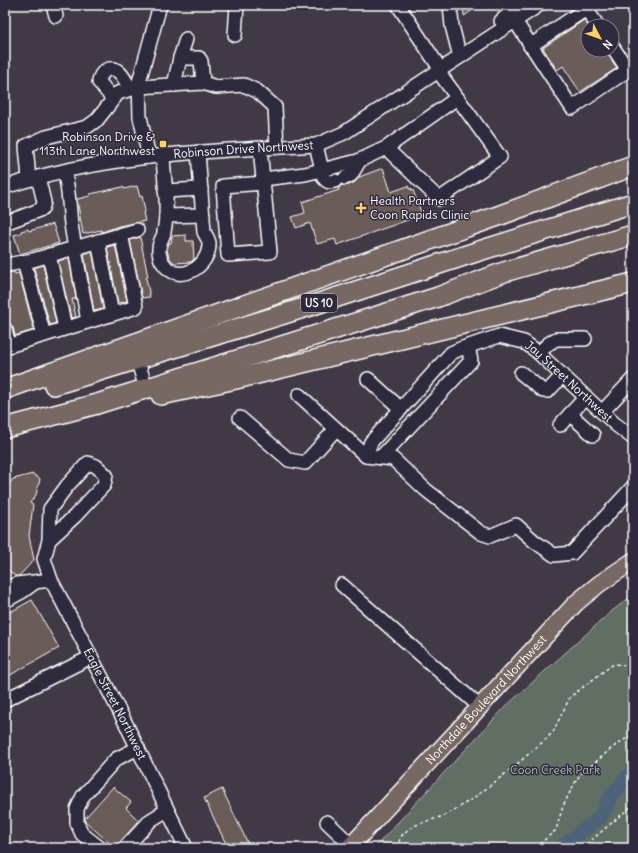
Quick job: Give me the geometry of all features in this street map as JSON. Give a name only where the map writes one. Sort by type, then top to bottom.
[{"type":"highway","points":[[5,389],[498,216],[633,166]]},
{"type":"highway","name":"US 10","points":[[5,400],[633,203]]},
{"type":"highway","name":"US 10","points":[[5,428],[97,404],[438,297],[504,272],[633,235]]},
{"type":"highway","points":[[5,428],[236,379],[633,283]]},
{"type":"main road","name":"Northdale Boulevard Northwest","points":[[350,847],[576,603],[599,584],[633,561]]},
{"type":"street","points":[[135,88],[139,82],[160,5]]},
{"type":"street","points":[[235,34],[238,5]]},
{"type":"street","points":[[386,148],[439,199],[500,157],[457,98],[398,5]]},
{"type":"street","points":[[450,5],[452,26],[460,57]]},
{"type":"street","name":"Robinson Drive Northwest","points":[[5,187],[64,171],[149,157],[323,143],[344,134],[539,5]]},
{"type":"street","name":"Robinson Drive Northwest","points":[[460,57],[517,6]]},
{"type":"street","points":[[530,46],[584,7],[592,18]]},
{"type":"street","points":[[514,21],[572,108],[628,70],[620,58]]},
{"type":"street","points":[[174,85],[186,39]]},
{"type":"street","points":[[180,58],[199,58],[202,61],[203,83]]},
{"type":"street","points":[[113,99],[99,82],[103,71],[110,68],[118,71],[135,88],[149,157]]},
{"type":"street","points":[[5,223],[42,209],[44,202],[34,178],[26,146],[46,137],[87,127],[96,120],[118,93],[135,88],[203,83],[216,86],[244,85],[257,90],[275,107],[277,147]]},
{"type":"street","points":[[260,148],[263,181],[270,252],[228,255],[223,186],[263,181],[305,174],[360,160],[386,148],[457,98]]},
{"type":"street","points":[[316,144],[326,182],[329,183],[351,175],[360,160]]},
{"type":"street","points":[[163,156],[166,216],[164,234],[159,244],[159,253],[162,263],[170,270],[181,274],[192,271],[201,264],[208,253],[209,242],[204,232],[198,152]]},
{"type":"street","points":[[64,171],[67,181],[69,209],[88,321]]},
{"type":"street","points":[[165,191],[201,189]]},
{"type":"street","points":[[166,216],[203,215]]},
{"type":"street","points":[[5,264],[7,265],[24,262],[137,230]]},
{"type":"street","points":[[5,329],[7,346],[136,306],[121,234]]},
{"type":"street","points":[[98,241],[112,314]]},
{"type":"street","points":[[48,255],[65,328]]},
{"type":"street","points":[[24,262],[44,335]]},
{"type":"street","name":"Jay Street Northwest","points":[[366,456],[370,442],[451,353],[499,336],[524,342],[539,353],[602,412],[633,438]]},
{"type":"street","points":[[539,353],[548,344],[556,339],[585,339]]},
{"type":"street","points":[[380,458],[471,361],[473,345]]},
{"type":"street","points":[[137,359],[146,388]]},
{"type":"street","points":[[521,373],[543,391],[548,391],[563,375]]},
{"type":"street","points":[[368,379],[401,409]]},
{"type":"street","points":[[602,412],[633,379]]},
{"type":"street","points":[[299,395],[366,456],[393,459],[426,490],[481,533],[490,536],[516,525],[534,541],[554,555],[572,553],[633,487]]},
{"type":"street","points":[[560,425],[586,397]]},
{"type":"street","points":[[570,414],[593,435]]},
{"type":"street","points":[[240,418],[289,460],[305,463],[336,429]]},
{"type":"street","points":[[385,426],[398,438]]},
{"type":"street","points":[[88,464],[96,466],[106,475],[104,485],[75,516],[49,540],[50,509],[67,486],[88,464]]},
{"type":"street","name":"Eagle Street Northwest","points":[[49,540],[44,559],[51,580],[138,748],[186,848]]},
{"type":"street","points":[[5,588],[17,584],[51,580]]},
{"type":"street","points":[[5,601],[23,591],[34,582]]},
{"type":"street","points":[[342,585],[480,707]]},
{"type":"street","points":[[5,700],[91,657]]},
{"type":"street","points":[[100,848],[82,834],[77,823],[77,810],[83,796],[116,759],[138,748]]},
{"type":"street","points":[[125,848],[150,820],[167,810]]},
{"type":"street","points":[[327,822],[350,847]]},
{"type":"path","points":[[398,848],[400,839],[411,827],[438,819],[462,806],[545,740],[553,732],[570,696],[576,691],[589,684],[612,665],[621,664],[633,668]]},
{"type":"path","points":[[535,848],[556,830],[563,806],[579,776],[612,748],[633,734]]},
{"type":"path","points":[[582,848],[633,805]]},
{"type":"path","points":[[630,808],[633,811]]},
{"type":"green space","name":"Coon Creek Park","points":[[633,595],[633,848],[374,848],[506,706],[612,611]]},
{"type":"building","points":[[463,5],[480,5],[464,16]]},
{"type":"building","points":[[580,23],[580,58],[610,58],[617,68],[580,92],[563,66],[557,70],[543,48]]},
{"type":"building","name":"Health Partners Coon Rapids Clinic","points":[[383,168],[391,192],[408,186],[409,189],[411,188],[422,215],[337,245],[335,239],[317,244],[310,223],[296,228],[292,217],[305,213],[302,202],[339,190],[338,188],[342,185],[349,185],[355,182],[359,177]]},
{"type":"building","points":[[137,186],[140,197],[142,196],[145,221],[119,226],[102,232],[101,230],[83,234],[77,199],[90,196],[90,194],[123,187],[124,189]]},
{"type":"building","points":[[53,224],[59,243],[20,254],[14,235],[28,229],[29,231]]},
{"type":"building","points":[[186,235],[186,241],[193,241],[194,259],[191,262],[174,263],[169,257],[167,250],[169,243],[171,243],[172,236]]},
{"type":"building","points":[[140,237],[148,277],[146,278],[150,297],[142,298],[130,240]]},
{"type":"building","points":[[115,245],[127,301],[118,303],[107,247]]},
{"type":"building","points":[[92,251],[103,309],[94,311],[84,254]]},
{"type":"building","points":[[69,258],[76,299],[72,299],[76,317],[71,318],[58,261]]},
{"type":"building","points":[[43,265],[56,323],[50,325],[34,268]]},
{"type":"building","points":[[14,272],[15,274],[19,273],[34,330],[15,336],[13,327],[7,321],[5,313],[5,273]]},
{"type":"building","points":[[33,474],[40,479],[36,495],[30,503],[33,505],[29,536],[34,560],[19,576],[15,576],[5,567],[5,480],[9,484],[13,479]]},
{"type":"building","points":[[32,600],[59,648],[5,678],[5,615]]},
{"type":"building","points":[[113,787],[131,802],[126,808],[139,821],[119,843],[117,848],[115,848],[85,821],[85,818]]},
{"type":"building","points":[[222,789],[250,848],[228,848],[204,798]]},
{"type":"waterway","points":[[561,848],[600,817],[605,810],[609,799],[633,771]]},
{"type":"place","name":"Robinson Drive & 113th Lane Northwest","points":[[163,144]]},
{"type":"place","name":"Health Partners Coon Rapids Clinic","points":[[361,208]]}]
